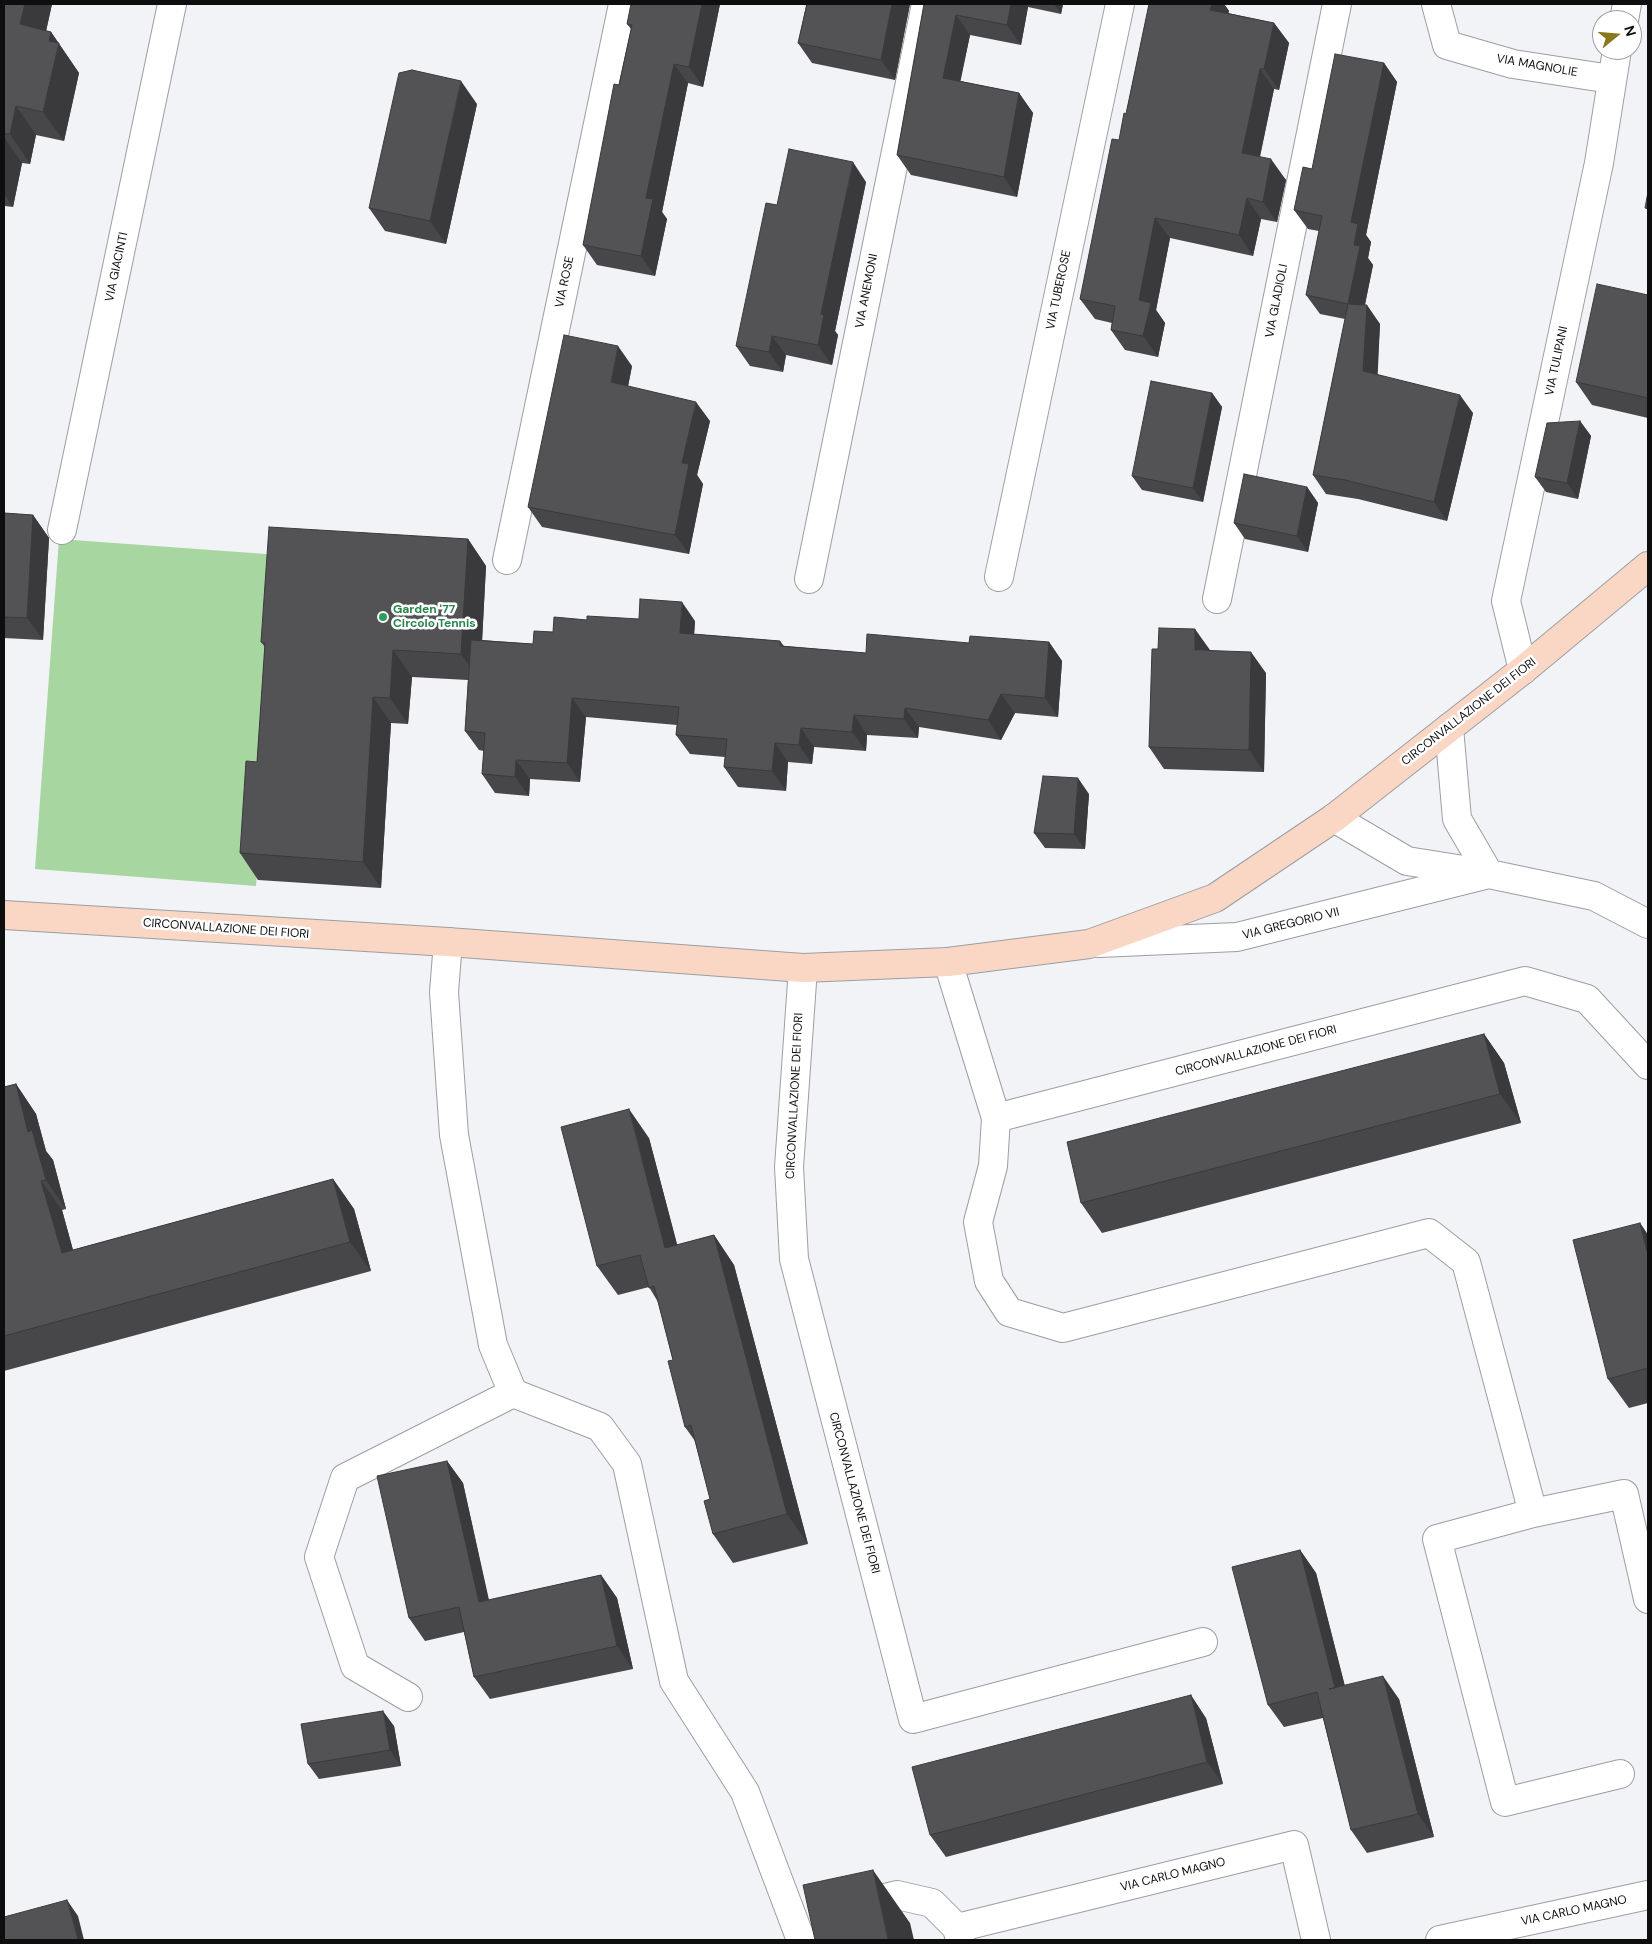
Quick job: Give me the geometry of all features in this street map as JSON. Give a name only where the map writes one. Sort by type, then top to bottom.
[{"type":"street","name":"VIA GIACINTI","points":[[62,530],[172,4]]},
{"type":"street","name":"VIA ROSE","points":[[507,560],[623,4]]},
{"type":"street","name":"VIA ANEMONI","points":[[809,578],[926,4]]},
{"type":"street","name":"VIA TUBEROSE","points":[[999,576],[1120,4]]},
{"type":"street","name":"VIA GLADIOLI","points":[[1216,599],[1337,4]]},
{"type":"street","name":"VIA MAGNOLIE","points":[[1436,4],[1447,45],[1513,64],[1611,78]]},
{"type":"street","name":"VIA TULIPANI","points":[[1523,670],[1506,601],[1599,163],[1615,60]]},
{"type":"street","name":"CIRCONVALLAZIONE DEI FIORI","points":[[4,915],[448,942],[803,968],[948,962],[1089,944],[1215,898],[1334,818],[1523,670],[1648,566]]},
{"type":"street","points":[[1449,728],[1457,819],[1489,874]]},
{"type":"street","name":"VIA GREGORIO VII","points":[[1334,818],[1407,861],[1489,874],[1594,896],[1648,924]]},
{"type":"street","name":"VIA GREGORIO VII","points":[[1089,944],[1237,937],[1489,874]]},
{"type":"street","points":[[448,942],[444,992],[454,1135],[493,1345],[513,1393],[600,1427],[627,1464],[674,1681],[745,1792],[797,1930]]},
{"type":"street","points":[[948,962],[996,1118],[993,1166],[978,1222],[989,1281],[1009,1312],[1063,1328],[1429,1234],[1466,1262],[1533,1513]]},
{"type":"street","name":"CIRCONVALLAZIONE DEI FIORI","points":[[803,968],[789,1167],[794,1258],[913,1719],[1203,1642]]},
{"type":"street","name":"CIRCONVALLAZIONE DEI FIORI","points":[[996,1118],[1525,981],[1587,998],[1648,1065]]},
{"type":"street","points":[[408,1697],[355,1666],[319,1557],[345,1478],[513,1393]]},
{"type":"street","points":[[1620,1774],[1505,1802],[1437,1538],[1533,1513],[1624,1494],[1648,1599]]},
{"type":"street","name":"VIA CARLO MAGNO","points":[[797,1930],[827,1912],[897,1895],[932,1903],[959,1934],[1294,1845],[1316,1940]]},
{"type":"street","name":"VIA CARLO MAGNO","points":[[1440,1940],[1648,1894]]},
{"type":"green space","points":[[59,539],[280,555],[256,886],[35,869]]},
{"type":"building","points":[[4,4],[25,4],[20,24],[51,32],[49,41],[59,43],[43,112],[16,106],[10,134],[4,134]]},
{"type":"building","points":[[631,4],[702,4],[689,67],[674,64],[646,198],[653,199],[641,256],[583,245],[614,84],[619,85],[632,25],[627,24]]},
{"type":"building","points":[[807,4],[892,4],[881,60],[798,43]]},
{"type":"building","points":[[924,4],[1011,4],[1007,25],[956,15],[943,78],[1019,93],[1004,177],[897,155]]},
{"type":"building","points":[[1149,4],[1212,4],[1210,10],[1274,23],[1264,69],[1260,69],[1242,153],[1271,159],[1263,202],[1247,198],[1239,235],[1155,218],[1139,300],[1151,303],[1143,336],[1111,330],[1115,306],[1080,299],[1112,139],[1119,140]]},
{"type":"building","points":[[1335,54],[1384,63],[1351,222],[1358,224],[1354,245],[1360,246],[1348,304],[1306,295],[1322,216],[1294,210],[1303,167],[1312,169]]},
{"type":"building","points":[[412,70],[461,81],[430,221],[369,208],[399,73]]},
{"type":"building","points":[[789,149],[853,162],[821,314],[824,315],[818,345],[772,336],[769,352],[736,346],[766,203],[777,205]]},
{"type":"building","points":[[1648,192],[1648,209],[1645,208]]},
{"type":"building","points":[[1597,284],[1648,295],[1648,398],[1576,382]]},
{"type":"building","points":[[1348,304],[1367,305],[1363,371],[1460,395],[1434,502],[1345,480],[1313,475]]},
{"type":"building","points":[[564,335],[618,346],[611,382],[696,402],[682,463],[689,464],[675,535],[528,507]]},
{"type":"building","points":[[1151,381],[1212,393],[1193,488],[1132,476]]},
{"type":"building","points":[[1580,421],[1567,483],[1535,477],[1547,423]]},
{"type":"building","points":[[1244,474],[1307,487],[1297,536],[1234,523]]},
{"type":"building","points":[[4,513],[33,515],[27,618],[4,617]]},
{"type":"building","points":[[269,527],[468,539],[461,654],[393,650],[390,698],[373,697],[363,862],[240,853],[246,761],[257,762],[265,643],[261,642]]},
{"type":"building","points":[[640,599],[682,602],[680,633],[780,641],[780,646],[866,653],[867,634],[969,643],[970,636],[1049,642],[1045,698],[1001,694],[988,720],[905,708],[904,719],[854,715],[852,732],[801,728],[799,745],[775,743],[772,771],[724,767],[727,739],[676,735],[679,707],[572,698],[567,763],[516,760],[515,777],[482,774],[485,733],[465,731],[471,640],[533,644],[534,631],[553,632],[554,617],[587,620],[587,616],[639,619]]},
{"type":"building","points":[[1159,628],[1195,629],[1195,650],[1251,652],[1249,750],[1149,747],[1152,649],[1158,649]]},
{"type":"building","points":[[1043,776],[1078,778],[1074,834],[1034,833]]},
{"type":"building","points":[[1484,1034],[1500,1094],[1081,1203],[1067,1142]]},
{"type":"building","points":[[16,1084],[28,1132],[32,1130],[46,1180],[41,1181],[62,1253],[333,1179],[350,1242],[4,1336],[4,1087]]},
{"type":"building","points":[[629,1109],[665,1248],[714,1235],[787,1514],[713,1534],[704,1501],[710,1499],[691,1425],[685,1427],[668,1361],[673,1360],[654,1286],[649,1288],[640,1255],[597,1266],[561,1127]]},
{"type":"building","points":[[1640,1223],[1648,1255],[1648,1368],[1608,1379],[1573,1240]]},
{"type":"building","points":[[447,1461],[479,1602],[601,1575],[617,1646],[474,1677],[459,1607],[409,1618],[377,1476]]},
{"type":"building","points":[[1300,1550],[1335,1688],[1383,1676],[1418,1814],[1351,1830],[1317,1692],[1268,1705],[1232,1567]]},
{"type":"building","points":[[1191,1695],[1207,1762],[930,1835],[912,1767]]},
{"type":"building","points":[[383,1711],[390,1750],[308,1764],[301,1724]]},
{"type":"building","points":[[873,1870],[888,1940],[815,1940],[803,1885]]},
{"type":"building","points":[[67,1900],[78,1940],[4,1940],[4,1917]]},
{"type":"place","name":"Garden '77 Circolo Tennis","points":[[383,617]]}]
